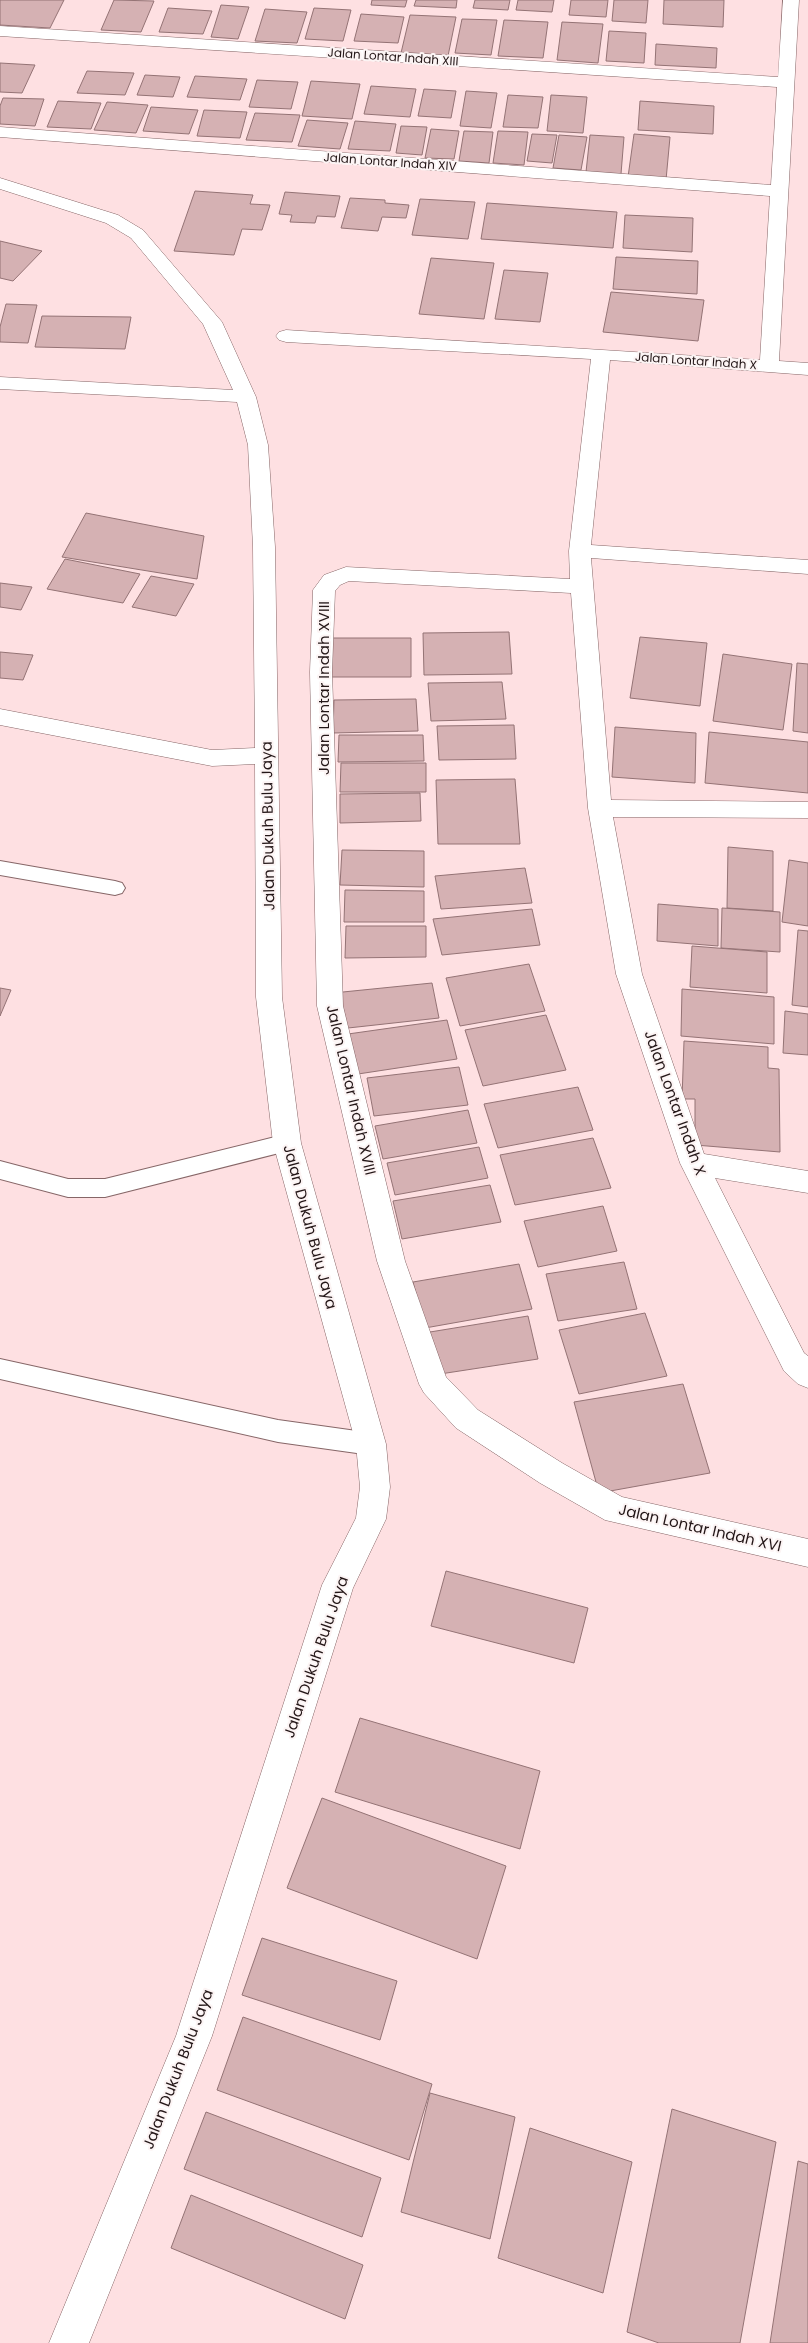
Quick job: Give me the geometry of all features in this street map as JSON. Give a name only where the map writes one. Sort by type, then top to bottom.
[{"type":"street","name":"Jalan Lontar Indah X","points":[[286,336],[601,354],[769,366],[792,0]]},
{"type":"street","name":"Jalan Lontar Indah XIII","points":[[0,31],[786,83]]},
{"type":"street","name":"Jalan Lontar Indah XIV","points":[[0,132],[780,191]]},
{"type":"street","name":"Jalan Dukuh Bulu Jaya","points":[[0,183],[112,219],[137,234],[212,322],[246,397],[258,446],[264,547],[269,997],[287,1143],[371,1444],[375,1487],[371,1519],[338,1585],[194,2036],[69,2343]]},
{"type":"street","name":"Jalan Lontar Indah X","points":[[601,354],[580,551],[581,587],[600,808],[629,974],[694,1163],[794,1362],[808,1375]]},
{"type":"street","points":[[769,366],[808,369]]},
{"type":"street","points":[[0,383],[246,397]]},
{"type":"street","points":[[580,551],[808,566]]},
{"type":"street","name":"Jalan Lontar Indah XVIII","points":[[467,1418],[434,1384],[391,1261],[330,1006],[321,711],[324,590],[332,580],[346,574],[581,587]]},
{"type":"street","points":[[0,717],[212,758],[267,755]]},
{"type":"street","points":[[600,808],[808,810]]},
{"type":"street","points":[[694,1163],[808,1182]]},
{"type":"street","name":"Jalan Lontar Indah XVI","points":[[467,1418],[551,1473],[616,1510],[808,1553]]},
{"type":"lane","points":[[0,868],[114,888]]},
{"type":"lane","points":[[0,1170],[68,1188],[105,1188],[287,1143]]},
{"type":"lane","points":[[0,1370],[278,1431],[371,1444]]},
{"type":"building","points":[[0,0],[64,0],[50,28],[0,25]]},
{"type":"building","points":[[114,0],[154,1],[141,32],[101,30]]},
{"type":"building","points":[[372,0],[407,0],[405,7],[371,5]]},
{"type":"building","points":[[416,0],[457,0],[456,8],[414,6]]},
{"type":"building","points":[[475,0],[510,0],[508,10],[473,8]]},
{"type":"building","points":[[518,0],[554,0],[552,12],[516,10]]},
{"type":"building","points":[[571,0],[608,0],[606,17],[569,15]]},
{"type":"building","points":[[614,0],[648,0],[646,23],[612,21]]},
{"type":"building","points":[[664,0],[724,0],[723,27],[663,24]]},
{"type":"building","points":[[221,5],[249,7],[238,39],[211,37]]},
{"type":"building","points":[[168,8],[212,11],[203,34],[159,32]]},
{"type":"building","points":[[314,8],[351,10],[343,41],[305,39]]},
{"type":"building","points":[[265,9],[307,12],[297,43],[255,41]]},
{"type":"building","points":[[361,14],[404,17],[398,43],[354,41]]},
{"type":"building","points":[[410,15],[456,17],[448,56],[401,53]]},
{"type":"building","points":[[462,19],[497,20],[491,55],[455,53]]},
{"type":"building","points":[[504,20],[548,22],[543,58],[498,56]]},
{"type":"building","points":[[562,22],[603,24],[598,63],[557,60]]},
{"type":"building","points":[[609,31],[646,33],[644,63],[606,61]]},
{"type":"building","points":[[656,44],[717,48],[716,68],[655,65]]},
{"type":"building","points":[[0,63],[35,65],[22,93],[0,92]]},
{"type":"building","points":[[87,71],[134,73],[125,95],[77,93]]},
{"type":"building","points":[[145,75],[180,77],[173,97],[137,95]]},
{"type":"building","points":[[195,76],[247,79],[240,100],[187,97]]},
{"type":"building","points":[[257,80],[298,82],[291,109],[249,107]]},
{"type":"building","points":[[311,81],[360,84],[352,119],[302,116]]},
{"type":"building","points":[[371,86],[416,89],[410,117],[364,114]]},
{"type":"building","points":[[424,89],[456,91],[451,118],[418,116]]},
{"type":"building","points":[[466,91],[497,93],[491,128],[460,126]]},
{"type":"building","points":[[508,95],[543,97],[538,128],[503,127]]},
{"type":"building","points":[[551,95],[587,97],[583,133],[547,131]]},
{"type":"building","points":[[3,98],[44,99],[35,126],[0,124],[0,106]]},
{"type":"building","points":[[58,101],[101,103],[91,129],[47,127]]},
{"type":"building","points":[[640,101],[714,106],[713,134],[638,130]]},
{"type":"building","points":[[107,102],[148,105],[136,133],[94,130]]},
{"type":"building","points":[[151,107],[198,110],[189,134],[143,131]]},
{"type":"building","points":[[204,110],[247,112],[240,138],[197,136]]},
{"type":"building","points":[[255,113],[300,115],[292,142],[246,140]]},
{"type":"building","points":[[307,120],[348,123],[340,149],[298,146]]},
{"type":"building","points":[[355,121],[396,124],[390,151],[348,149]]},
{"type":"building","points":[[401,126],[427,127],[422,155],[396,153]]},
{"type":"building","points":[[431,129],[459,131],[454,159],[425,158]]},
{"type":"building","points":[[464,131],[493,132],[489,163],[459,161]]},
{"type":"building","points":[[498,131],[528,132],[524,165],[493,163]]},
{"type":"building","points":[[532,134],[557,135],[552,163],[527,161]]},
{"type":"building","points":[[634,134],[670,137],[666,180],[628,177]]},
{"type":"building","points":[[559,135],[587,137],[581,170],[553,168]]},
{"type":"building","points":[[590,135],[624,137],[621,174],[586,172]]},
{"type":"building","points":[[195,191],[253,195],[250,204],[270,205],[262,230],[242,229],[234,255],[174,251]]},
{"type":"building","points":[[285,192],[340,196],[335,217],[317,216],[315,223],[290,222],[292,215],[279,214]]},
{"type":"building","points":[[350,198],[385,200],[385,203],[409,205],[406,218],[382,217],[378,231],[341,228]]},
{"type":"building","points":[[420,199],[475,202],[468,239],[412,235]]},
{"type":"building","points":[[487,203],[617,212],[613,248],[481,239]]},
{"type":"building","points":[[625,215],[693,218],[692,252],[623,248]]},
{"type":"building","points":[[0,241],[42,251],[13,281],[0,278]]},
{"type":"building","points":[[616,257],[698,261],[697,294],[613,289]]},
{"type":"building","points":[[431,258],[494,263],[484,319],[419,314]]},
{"type":"building","points":[[504,270],[548,273],[540,322],[495,319]]},
{"type":"building","points":[[611,292],[704,300],[698,341],[603,332]]},
{"type":"building","points":[[6,304],[37,305],[28,343],[0,342],[0,327]]},
{"type":"building","points":[[42,316],[131,317],[125,349],[35,347]]},
{"type":"building","points":[[86,513],[204,536],[197,579],[62,557]]},
{"type":"building","points":[[65,559],[140,574],[123,603],[47,589]]},
{"type":"building","points":[[151,576],[194,584],[176,616],[132,607]]},
{"type":"building","points":[[0,583],[32,587],[21,610],[0,607]]},
{"type":"building","points":[[509,632],[512,674],[424,675],[423,633]]},
{"type":"building","points":[[640,637],[707,643],[700,706],[630,698]]},
{"type":"building","points":[[329,638],[411,638],[411,677],[327,677]]},
{"type":"building","points":[[0,652],[33,655],[23,680],[0,678]]},
{"type":"building","points":[[723,654],[792,664],[783,730],[713,721]]},
{"type":"building","points":[[797,663],[808,664],[808,733],[793,731]]},
{"type":"building","points":[[502,682],[506,719],[431,721],[428,683]]},
{"type":"building","points":[[416,699],[418,731],[333,733],[334,700]]},
{"type":"building","points":[[514,725],[516,759],[439,760],[437,726]]},
{"type":"building","points":[[615,727],[696,733],[695,783],[612,777]]},
{"type":"building","points":[[709,732],[808,742],[808,793],[705,783]]},
{"type":"building","points":[[339,735],[423,735],[424,761],[338,762]]},
{"type":"building","points":[[341,763],[426,763],[426,792],[340,792]]},
{"type":"building","points":[[515,779],[520,844],[438,844],[436,780]]},
{"type":"building","points":[[420,793],[421,821],[340,823],[340,794]]},
{"type":"building","points":[[728,847],[773,851],[773,911],[727,908]]},
{"type":"building","points":[[342,850],[424,851],[424,887],[340,885]]},
{"type":"building","points":[[789,860],[808,863],[808,926],[782,922]]},
{"type":"building","points":[[525,868],[532,903],[441,909],[435,876]]},
{"type":"building","points":[[345,890],[424,891],[424,922],[344,922]]},
{"type":"building","points":[[658,904],[718,909],[718,946],[657,941]]},
{"type":"building","points":[[722,908],[780,912],[780,952],[721,948]]},
{"type":"building","points":[[532,909],[540,945],[442,955],[433,919]]},
{"type":"building","points":[[346,926],[426,926],[426,957],[345,958]]},
{"type":"building","points":[[798,930],[808,931],[808,1007],[792,1005]]},
{"type":"building","points":[[692,946],[767,952],[767,993],[690,987]]},
{"type":"building","points":[[529,964],[545,1011],[460,1026],[446,978]]},
{"type":"building","points":[[432,983],[439,1018],[339,1029],[333,993]]},
{"type":"building","points":[[0,988],[11,990],[0,1016]]},
{"type":"building","points":[[682,989],[774,997],[774,1044],[681,1036]]},
{"type":"building","points":[[785,1011],[808,1014],[808,1055],[783,1053]]},
{"type":"building","points":[[546,1015],[566,1070],[483,1086],[465,1030]]},
{"type":"building","points":[[447,1020],[457,1059],[358,1074],[348,1034]]},
{"type":"building","points":[[684,1041],[768,1047],[768,1068],[779,1069],[780,1152],[695,1145],[695,1099],[682,1099]]},
{"type":"building","points":[[459,1067],[468,1105],[374,1116],[367,1078]]},
{"type":"building","points":[[578,1087],[593,1130],[498,1148],[484,1104]]},
{"type":"building","points":[[468,1110],[477,1143],[383,1159],[375,1126]]},
{"type":"building","points":[[593,1138],[611,1188],[515,1205],[500,1155]]},
{"type":"building","points":[[479,1147],[488,1178],[395,1195],[387,1163]]},
{"type":"building","points":[[490,1185],[501,1222],[402,1239],[393,1201]]},
{"type":"building","points":[[603,1206],[617,1251],[538,1267],[524,1221]]},
{"type":"building","points":[[624,1262],[637,1309],[558,1321],[546,1274]]},
{"type":"building","points":[[519,1264],[532,1309],[425,1328],[413,1282]]},
{"type":"building","points":[[645,1313],[667,1376],[579,1394],[559,1330]]},
{"type":"building","points":[[528,1316],[538,1359],[440,1374],[430,1332]]},
{"type":"building","points":[[683,1384],[710,1473],[599,1493],[574,1402]]},
{"type":"building","points":[[446,1571],[588,1608],[574,1663],[431,1626]]},
{"type":"building","points":[[360,1718],[540,1771],[520,1849],[335,1792]]},
{"type":"building","points":[[322,1798],[506,1866],[477,1959],[287,1888]]},
{"type":"building","points":[[262,1938],[397,1981],[380,2040],[242,1995]]},
{"type":"building","points":[[243,2017],[432,2084],[409,2160],[217,2090]]},
{"type":"building","points":[[430,2093],[515,2117],[490,2239],[401,2212]]},
{"type":"building","points":[[672,2109],[776,2142],[740,2343],[659,2343],[627,2332]]},
{"type":"building","points":[[206,2112],[381,2178],[362,2237],[184,2169]]},
{"type":"building","points":[[530,2128],[632,2162],[603,2293],[498,2258]]},
{"type":"building","points":[[798,2161],[808,2164],[808,2343],[770,2343]]},
{"type":"building","points":[[191,2195],[363,2265],[345,2319],[171,2248]]}]
